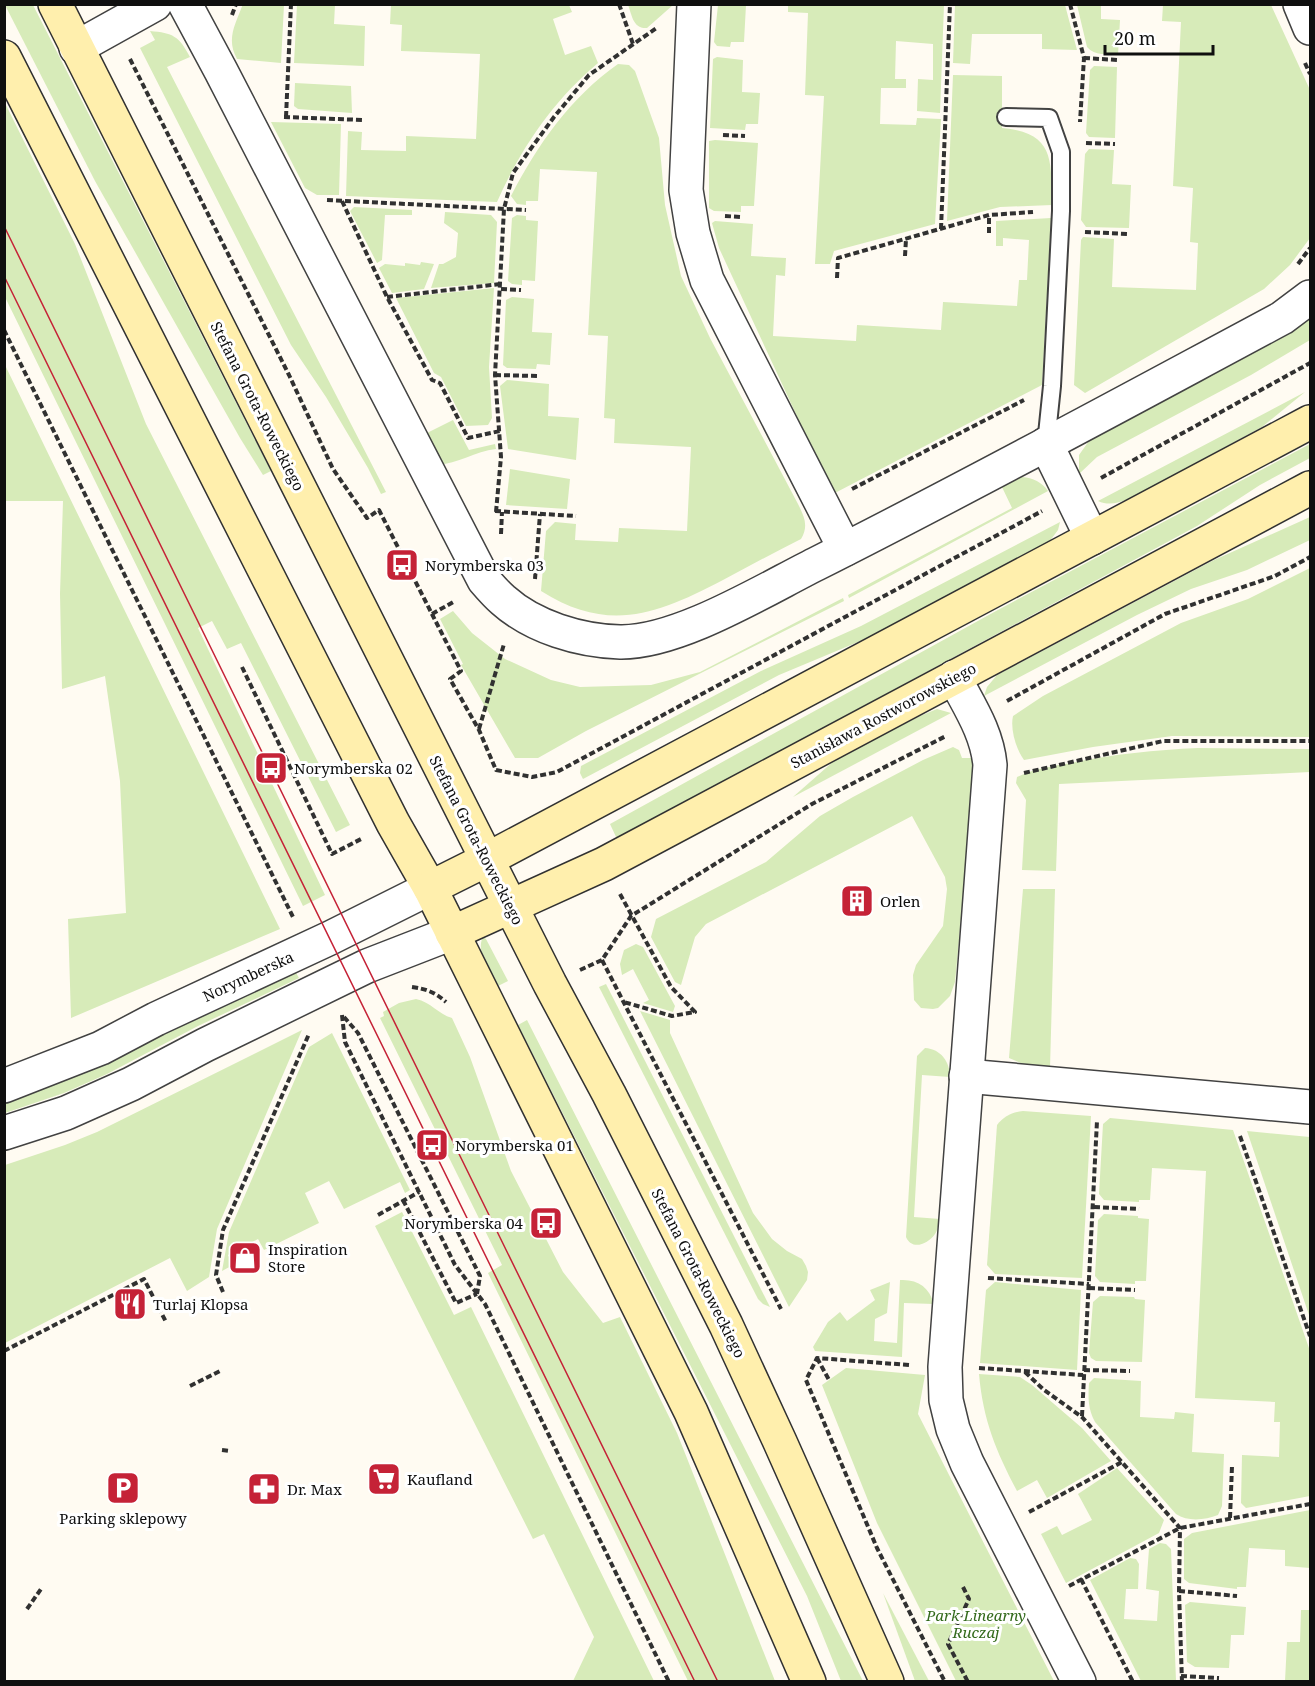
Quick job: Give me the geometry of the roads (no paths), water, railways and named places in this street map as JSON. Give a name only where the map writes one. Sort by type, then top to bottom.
[{"type":"main road","name":"Stefana Grota-Roweckiego","points":[[55,4],[734,1343],[887,1682]]},
{"type":"main road","points":[[4,57],[393,823],[452,933],[691,1412],[808,1682]]},
{"type":"main road","points":[[488,860],[759,713],[1311,422]]},
{"type":"main road","name":"Stanisława Rostworowskiego","points":[[452,933],[604,864],[1311,488]]},
{"type":"main road","name":"Norymberska","points":[[429,888],[488,860]]},
{"type":"street","points":[[76,48],[155,4]]},
{"type":"street","points":[[185,4],[484,580],[514,610],[545,627],[579,637],[621,642],[654,638],[699,623],[1046,444],[1282,318],[1311,297]]},
{"type":"street","points":[[694,4],[686,190],[693,233],[707,280],[845,549]]},
{"type":"street","points":[[1300,4],[1311,28]]},
{"type":"street","points":[[1046,444],[1092,538]]},
{"type":"street","points":[[954,677],[983,733],[990,765],[954,1265],[957,1367],[946,1400],[953,1429],[964,1455],[1079,1682]]},
{"type":"street","name":"Norymberska","points":[[4,1086],[101,1048],[156,1019],[330,938],[429,888]]},
{"type":"street","points":[[4,1133],[77,1108],[131,1084],[357,970],[452,933]]},
{"type":"street","points":[[966,1076],[1311,1107]]},
{"type":"lane","points":[[1006,117],[1049,118],[1061,152],[1061,211],[1052,386],[1046,444]]},
{"type":"tram line","points":[[4,226],[718,1682]]},
{"type":"tram line","points":[[4,276],[695,1682]]},
{"type":"place","name":"Norymberska 03","points":[[402,565]]},
{"type":"place","name":"Norymberska 02","points":[[271,768]]},
{"type":"place","name":"Orlen","points":[[857,901]]},
{"type":"place","name":"Norymberska 01","points":[[432,1145]]},
{"type":"place","name":"Norymberska 04","points":[[546,1223]]},
{"type":"place","name":"Inspiration Store","points":[[245,1258]]},
{"type":"place","name":"Turlaj Klopsa","points":[[130,1304]]},
{"type":"place","name":"Kaufland","points":[[384,1479]]},
{"type":"place","name":"Parking sklepowy","points":[[123,1488]]},
{"type":"place","name":"Dr. Max","points":[[264,1489]]},
{"type":"park label","name":"Park Linearny Ruczaj","points":[[976,1624]]}]
